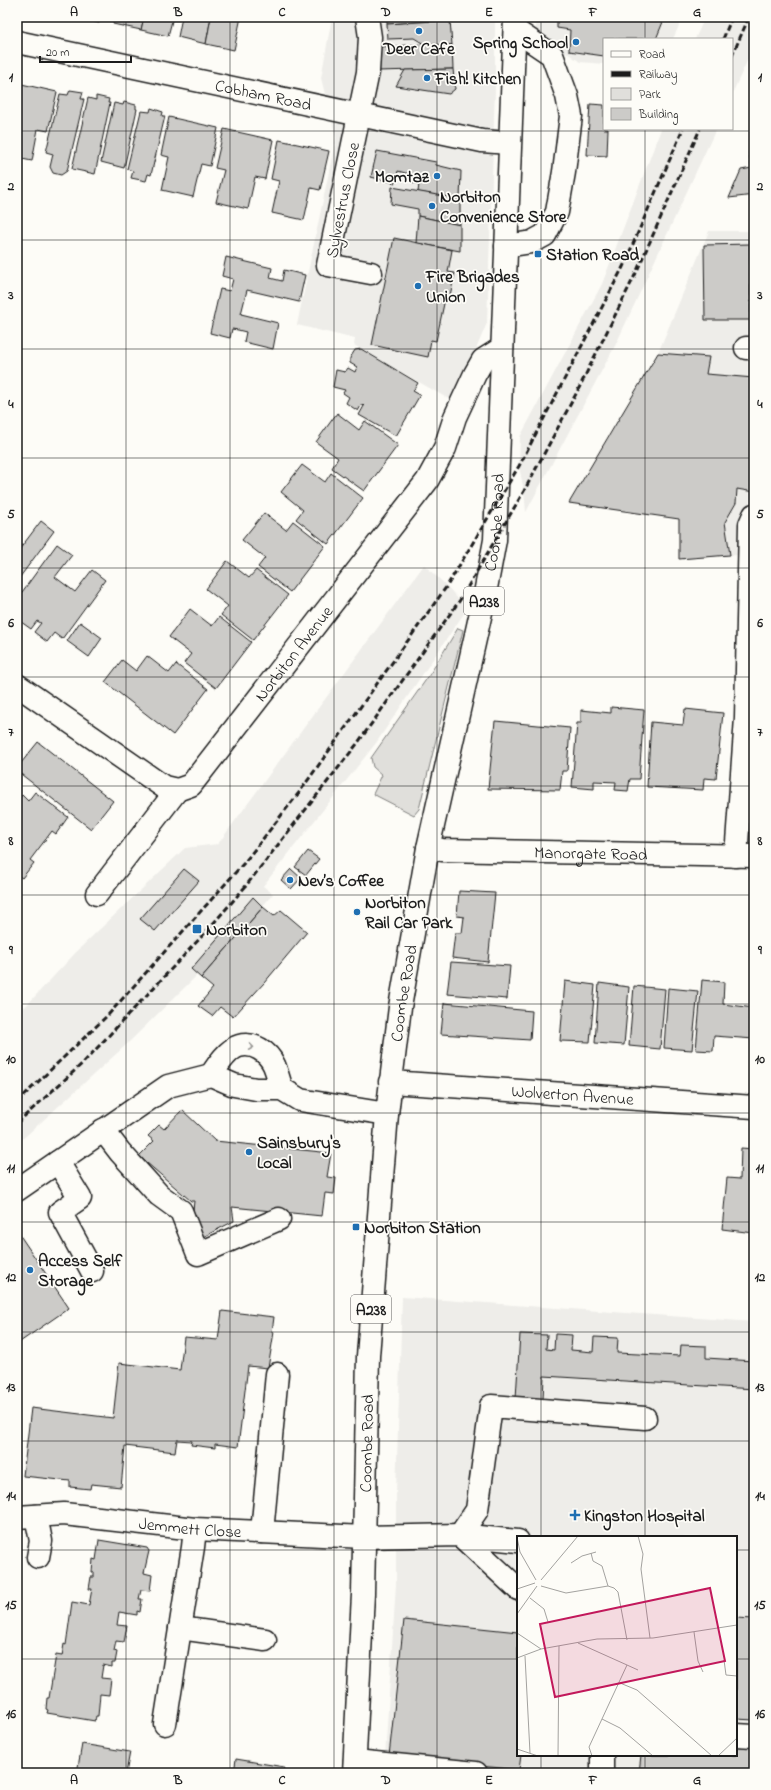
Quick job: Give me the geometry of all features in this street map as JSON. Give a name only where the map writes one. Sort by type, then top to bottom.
[{"type":"street","points":[[359,115],[368,72],[370,37],[367,17]]},
{"type":"street","points":[[506,246],[532,242],[545,235],[557,212],[564,172],[570,116],[567,96],[552,55],[515,24]]},
{"type":"street","name":"Coombe Road","points":[[354,1767],[364,1537],[368,1356],[390,1082],[400,1006],[428,848],[484,599],[495,540],[509,144],[515,24]]},
{"type":"street","name":"Cobham Road","points":[[17,42],[482,141],[509,144]]},
{"type":"street","name":"Sylvestrus Close","points":[[359,115],[328,265],[371,273]]},
{"type":"street","name":"Norbiton Avenue","points":[[177,790],[191,785],[200,774],[427,481],[445,448],[455,417],[475,374],[484,360],[502,348]]},
{"type":"street","points":[[745,856],[750,718],[750,524],[754,515]]},
{"type":"street","points":[[17,685],[151,780],[164,787],[177,790],[97,894]]},
{"type":"street","name":"Manorgate Road","points":[[428,848],[442,850],[570,854],[745,856]]},
{"type":"street","points":[[211,1075],[222,1059],[238,1046],[255,1046],[266,1053],[274,1064],[282,1089]]},
{"type":"street","points":[[17,1190],[168,1086],[211,1075],[234,1085],[256,1089],[282,1089],[300,1100],[387,1114]]},
{"type":"street","name":"Wolverton Avenue","points":[[390,1082],[754,1107]]},
{"type":"street","points":[[103,1130],[120,1152],[159,1195],[181,1211],[198,1254],[279,1219]]},
{"type":"street","points":[[58,1162],[80,1198],[60,1212],[92,1271]]},
{"type":"street","points":[[262,1532],[277,1374]]},
{"type":"street","points":[[517,1589],[460,1535],[477,1510],[491,1406],[645,1418]]},
{"type":"street","name":"Jemmett Close","points":[[26,1516],[64,1514],[195,1529],[364,1537],[460,1535],[517,1541]]},
{"type":"street","points":[[26,1516],[40,1541],[38,1557]]},
{"type":"street","points":[[165,1724],[195,1529]]},
{"type":"street","points":[[180,1628],[265,1640]]},
{"type":"street","points":[[737,1735],[754,1736]]},
{"type":"street","points":[[602,1756],[602,1773]]},
{"type":"street","points":[[354,1767],[476,1773]]},
{"type":"shaded area","points":[[332,17],[495,17],[495,90],[487,323],[454,402],[354,345],[355,339],[297,325],[336,138],[321,78]]},
{"type":"shaded area","name":"Spring School","points":[[536,17],[683,17],[673,38],[603,38],[603,64],[580,62],[557,46],[536,37]]},
{"type":"shaded area","points":[[705,17],[754,17],[754,46],[733,92],[733,38],[695,38]]},
{"type":"shaded area","points":[[661,130],[716,130],[616,344],[526,512],[519,466],[520,437],[602,284]]},
{"type":"shaded area","points":[[709,231],[754,231],[754,520],[751,556],[730,555],[679,559],[679,519],[569,503],[658,353]]},
{"type":"shaded area","points":[[424,565],[447,586],[467,609],[376,743],[263,886],[273,894],[235,938],[126,1045],[17,1144],[17,1013],[24,1006],[25,1007],[80,948],[185,848],[218,844]]},
{"type":"shaded area","name":"Kingston Hospital","points":[[402,1297],[754,1322],[754,1773],[384,1773],[396,1584],[396,1493]]},
{"type":"green space","points":[[458,628],[463,630],[419,809],[414,815],[373,794],[382,775],[373,767],[371,758],[430,674]]},
{"type":"building","points":[[84,17],[104,17],[103,21],[100,21],[99,23],[84,19]]},
{"type":"building","points":[[115,17],[144,17],[141,30],[113,24]]},
{"type":"building","points":[[144,17],[173,17],[168,36],[141,30]]},
{"type":"building","points":[[182,17],[211,17],[206,44],[178,37]]},
{"type":"building","points":[[211,17],[241,17],[234,50],[206,44]]},
{"type":"building","points":[[387,17],[450,17],[450,20],[387,24]]},
{"type":"building","name":"Spring School","points":[[557,17],[665,17],[656,38],[603,38],[603,56],[569,51],[570,30],[557,28]]},
{"type":"building","name":"Deer Cafe","points":[[450,20],[452,45],[424,44],[414,38],[388,39],[387,24]]},
{"type":"building","points":[[424,44],[452,45],[453,69],[378,71],[377,47]]},
{"type":"building","name":"Fish! Kitchen","points":[[453,69],[455,89],[449,94],[396,86],[405,70]]},
{"type":"building","points":[[17,83],[57,92],[48,131],[38,129],[32,161],[17,158]]},
{"type":"building","points":[[70,90],[83,92],[81,99],[84,99],[67,171],[61,175],[53,173],[50,167],[53,154],[46,152],[60,94],[68,95]]},
{"type":"building","points":[[96,96],[109,99],[108,103],[110,103],[95,174],[72,169],[88,98],[96,100]]},
{"type":"building","points":[[124,102],[136,105],[137,109],[124,168],[101,162],[114,103],[123,105]]},
{"type":"building","points":[[590,104],[603,105],[603,130],[608,130],[607,156],[587,155]]},
{"type":"building","points":[[151,108],[163,112],[162,116],[165,116],[151,175],[148,174],[146,181],[131,178],[133,171],[127,169],[141,111],[150,112]]},
{"type":"building","points":[[169,117],[218,128],[210,166],[201,164],[193,197],[162,190],[169,157],[161,155]]},
{"type":"building","points":[[224,129],[273,140],[265,179],[255,177],[248,209],[216,202],[224,170],[215,168]]},
{"type":"building","points":[[279,140],[329,151],[320,190],[311,188],[304,220],[272,213],[279,181],[271,179]]},
{"type":"building","points":[[754,142],[754,195],[729,198],[741,170],[752,168],[749,153]]},
{"type":"building","name":"Momtaz","points":[[377,151],[436,162],[436,165],[461,171],[460,199],[418,192],[419,184],[411,182],[413,175],[398,171],[395,183],[371,177]]},
{"type":"building","name":"Norbiton Convenience Store","points":[[392,187],[460,199],[460,225],[418,216],[418,209],[391,204]]},
{"type":"building","points":[[418,216],[460,225],[460,251],[416,243]]},
{"type":"building","name":"Fire Brigades Union","points":[[394,238],[452,250],[448,272],[455,273],[449,300],[445,299],[436,341],[431,340],[428,357],[372,345]]},
{"type":"building","points":[[750,244],[751,320],[705,320],[704,245]]},
{"type":"building","points":[[226,257],[272,268],[270,278],[282,281],[284,270],[305,275],[299,302],[247,290],[241,314],[278,323],[273,349],[244,342],[246,332],[232,329],[230,338],[210,333],[220,289],[230,291],[233,279],[222,276]]},
{"type":"building","points":[[361,349],[418,383],[413,391],[420,395],[396,436],[359,415],[364,406],[362,404],[358,411],[346,403],[349,397],[343,393],[345,390],[333,387],[336,370],[345,372],[348,368],[355,372],[357,367],[350,363],[350,358],[355,350]]},
{"type":"building","points":[[658,353],[709,357],[706,374],[754,378],[754,492],[737,489],[736,503],[725,522],[730,555],[679,559],[679,519],[569,503]]},
{"type":"building","points":[[337,413],[359,430],[365,421],[398,445],[364,491],[332,468],[338,458],[316,442]]},
{"type":"building","points":[[302,465],[325,482],[331,473],[363,498],[328,544],[296,519],[303,510],[281,492]]},
{"type":"building","points":[[264,513],[286,530],[293,521],[325,546],[290,592],[258,567],[265,558],[242,540]]},
{"type":"building","points":[[41,521],[54,531],[17,581],[17,549],[19,550]]},
{"type":"building","points":[[57,544],[72,555],[55,577],[75,592],[92,570],[105,580],[62,639],[54,633],[47,642],[34,632],[41,623],[37,621],[31,629],[17,619],[17,614],[21,609],[17,606],[17,599]]},
{"type":"building","points":[[227,561],[249,578],[256,570],[288,595],[253,640],[221,615],[228,606],[206,589]]},
{"type":"building","points":[[190,609],[212,626],[219,617],[251,642],[216,688],[184,663],[191,654],[169,637]]},
{"type":"building","points":[[80,622],[102,638],[89,657],[67,641]]},
{"type":"building","points":[[147,656],[169,673],[176,664],[208,689],[173,735],[105,682],[122,660],[136,671]]},
{"type":"building","points":[[611,707],[644,710],[639,779],[630,779],[628,791],[615,790],[616,782],[594,781],[594,789],[572,787],[577,723],[581,723],[581,710],[611,713]]},
{"type":"building","points":[[685,709],[723,713],[716,779],[704,778],[703,790],[647,787],[651,722],[683,725]]},
{"type":"building","points":[[495,721],[570,728],[567,771],[562,771],[560,790],[488,789]]},
{"type":"building","points":[[38,742],[113,801],[91,829],[17,771],[17,768]]},
{"type":"building","points":[[754,752],[754,789],[750,789]]},
{"type":"building","points":[[35,792],[68,817],[56,834],[52,831],[30,860],[34,863],[22,878],[17,875],[17,801],[22,795],[28,801]]},
{"type":"building","points":[[308,851],[319,859],[306,875],[295,867]]},
{"type":"building","points":[[184,869],[199,881],[155,931],[140,919]]},
{"type":"building","points":[[291,869],[301,878],[291,889],[281,880]]},
{"type":"building","points":[[459,891],[495,893],[488,962],[452,958],[455,933],[462,933],[464,917],[457,916]]},
{"type":"building","points":[[253,897],[263,907],[201,978],[191,969]]},
{"type":"building","points":[[263,907],[274,916],[281,910],[307,932],[233,1017],[220,1007],[212,1016],[198,1006],[213,988],[201,978]]},
{"type":"building","points":[[451,962],[510,966],[507,999],[447,994]]},
{"type":"building","points":[[702,980],[724,982],[723,1004],[754,1008],[754,1039],[714,1036],[713,1051],[696,1050]]},
{"type":"building","points":[[565,981],[595,985],[590,1042],[560,1041]]},
{"type":"building","points":[[599,983],[629,987],[624,1045],[595,1043]]},
{"type":"building","points":[[634,986],[665,989],[660,1049],[629,1046]]},
{"type":"building","points":[[668,988],[698,991],[692,1050],[664,1048]]},
{"type":"building","points":[[444,1003],[532,1011],[530,1040],[441,1034]]},
{"type":"building","points":[[182,1110],[215,1141],[331,1153],[327,1177],[336,1178],[334,1194],[325,1193],[322,1216],[232,1207],[234,1221],[201,1238],[192,1219],[194,1201],[191,1201],[139,1156],[154,1141],[148,1136],[159,1125],[164,1129]]},
{"type":"building","points":[[741,1148],[754,1149],[754,1233],[722,1229],[727,1178],[740,1179]]},
{"type":"building","name":"Access Self Storage","points":[[17,1231],[69,1308],[17,1344]]},
{"type":"building","points":[[222,1311],[274,1317],[272,1332],[274,1332],[268,1368],[248,1366],[238,1447],[215,1444],[215,1448],[191,1445],[192,1441],[177,1440],[175,1452],[125,1446],[121,1487],[91,1484],[90,1489],[70,1487],[70,1481],[23,1476],[31,1408],[113,1418],[119,1363],[180,1370],[184,1337],[218,1340]]},
{"type":"building","points":[[520,1334],[547,1335],[546,1349],[554,1350],[555,1334],[572,1335],[571,1350],[593,1352],[594,1337],[618,1338],[617,1353],[680,1356],[681,1345],[706,1346],[706,1358],[754,1361],[754,1389],[544,1376],[543,1399],[516,1398]]},
{"type":"building","points":[[99,1540],[147,1548],[149,1551],[144,1573],[152,1575],[150,1591],[141,1590],[139,1599],[142,1599],[140,1612],[137,1611],[137,1615],[119,1612],[117,1625],[127,1626],[124,1642],[116,1641],[114,1651],[117,1652],[115,1663],[112,1663],[112,1667],[103,1665],[101,1678],[111,1679],[109,1695],[100,1694],[98,1716],[96,1716],[95,1721],[47,1713],[48,1710],[46,1709],[56,1655],[62,1656],[64,1644],[66,1645],[72,1602],[89,1605],[92,1589],[89,1589],[91,1577],[94,1577],[94,1572],[92,1572],[93,1559],[96,1560]]},
{"type":"building","points":[[737,1618],[754,1619],[754,1720],[737,1719]]},
{"type":"building","points":[[404,1620],[517,1632],[517,1756],[521,1756],[519,1770],[389,1756]]},
{"type":"building","points":[[82,1744],[130,1752],[126,1773],[77,1773]]},
{"type":"building","points":[[737,1746],[754,1747],[754,1773],[639,1773],[641,1756],[737,1756]]},
{"type":"building","points":[[236,1759],[284,1767],[283,1773],[234,1773]]},
{"type":"railway","points":[[723,38],[732,17]]},
{"type":"railway","points":[[733,54],[749,17]]},
{"type":"railway","points":[[17,1102],[108,1015],[244,863],[298,794],[447,586],[519,466],[623,267],[683,130]]},
{"type":"railway","points":[[17,1123],[83,1063],[205,933],[245,887],[357,744],[460,600],[524,491],[577,392],[636,273],[700,130]]},
{"type":"place","name":"Deer Cafe","points":[[419,31]]},
{"type":"place","name":"Spring School","points":[[576,42]]},
{"type":"place","name":"Fish! Kitchen","points":[[427,78]]},
{"type":"place","name":"Momtaz","points":[[437,176]]},
{"type":"place","name":"Norbiton Convenience Store","points":[[432,206]]},
{"type":"place","name":"Station Road","points":[[538,254]]},
{"type":"place","name":"Fire Brigades Union","points":[[418,286]]},
{"type":"place","name":"Nev’s Coffee","points":[[290,880]]},
{"type":"place","name":"Norbiton Rail Car Park","points":[[357,912]]},
{"type":"place","name":"Norbiton","points":[[197,929]]},
{"type":"place","name":"Sainsbury's Local","points":[[249,1152]]},
{"type":"place","name":"Norbiton Station","points":[[356,1227]]},
{"type":"place","name":"Access Self Storage","points":[[30,1270]]},
{"type":"place","name":"Kingston Hospital","points":[[575,1515]]}]
